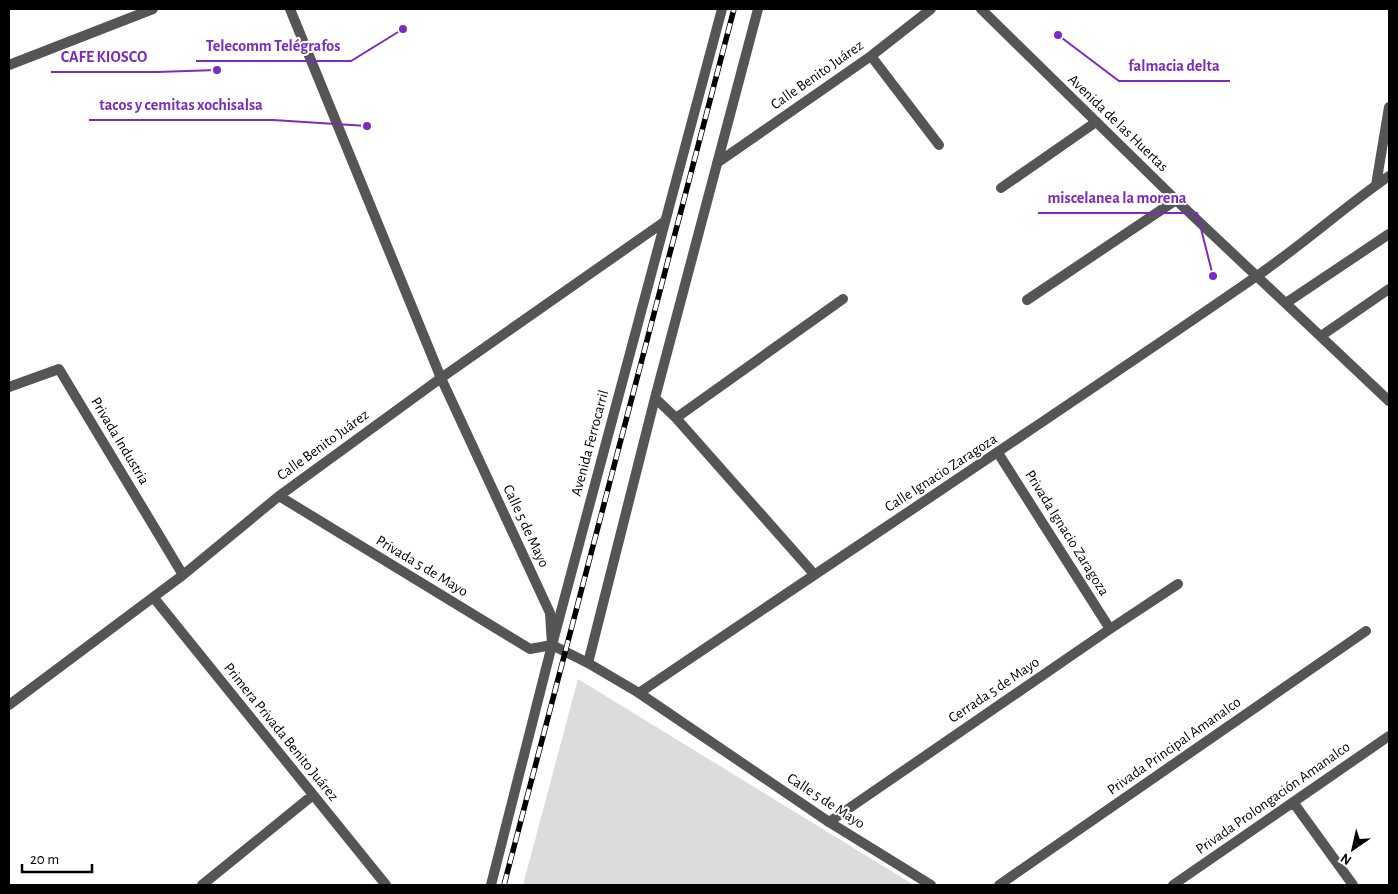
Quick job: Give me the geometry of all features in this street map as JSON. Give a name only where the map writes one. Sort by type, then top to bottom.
[{"type":"street","points":[[9,65],[153,9]]},
{"type":"street","name":"Calle 5 de Mayo","points":[[290,9],[441,378],[550,613],[552,645],[588,663],[639,693],[828,822],[931,885]]},
{"type":"street","name":"Avenida Ferrocarril","points":[[491,885],[552,645],[722,9]]},
{"type":"street","points":[[588,663],[655,398],[758,9]]},
{"type":"street","name":"Calle Benito Juárez","points":[[717,163],[871,56],[931,9]]},
{"type":"street","name":"Avenida de las Huertas","points":[[980,9],[1176,200],[1389,400]]},
{"type":"street","points":[[871,56],[939,145]]},
{"type":"street","points":[[1376,185],[1389,107]]},
{"type":"street","points":[[1001,188],[1096,122]]},
{"type":"street","name":"Calle Ignacio Zaragoza","points":[[639,693],[814,574],[998,453],[1257,276],[1389,176]]},
{"type":"street","points":[[1027,300],[1176,200]]},
{"type":"street","name":"Calle Benito Juárez","points":[[9,705],[154,598],[279,496],[441,378],[664,222]]},
{"type":"street","points":[[1286,303],[1389,234]]},
{"type":"street","points":[[1321,336],[1389,289]]},
{"type":"street","points":[[676,418],[843,299]]},
{"type":"street","name":"Privada Industria","points":[[9,387],[59,369],[183,575]]},
{"type":"street","points":[[655,398],[676,418],[814,574]]},
{"type":"street","name":"Privada Ignacio Zaragoza","points":[[998,453],[1110,629]]},
{"type":"street","name":"Privada 5 de Mayo","points":[[279,496],[530,649],[552,645]]},
{"type":"street","name":"Cerrada 5 de Mayo","points":[[828,822],[1178,584]]},
{"type":"street","name":"Primera Privada Benito Juárez","points":[[154,598],[386,885]]},
{"type":"street","name":"Privada Principal Amanalco","points":[[999,885],[1366,631]]},
{"type":"street","name":"Privada Prolongación Amanalco","points":[[1173,885],[1389,736]]},
{"type":"street","points":[[202,885],[313,795]]},
{"type":"street","points":[[1293,802],[1353,885]]},
{"type":"shaded area","points":[[578,679],[914,885],[523,885]]},
{"type":"railway","points":[[504,885],[734,9]]},
{"type":"place","name":"Telecomm Telégrafos","points":[[403,29]]},
{"type":"place","name":"falmacia delta","points":[[1058,35]]},
{"type":"place","name":"CAFE KIOSCO","points":[[217,70]]},
{"type":"place","name":"tacos y cemitas xochisalsa","points":[[367,126]]},
{"type":"place","name":"miscelanea la morena","points":[[1213,276]]}]
